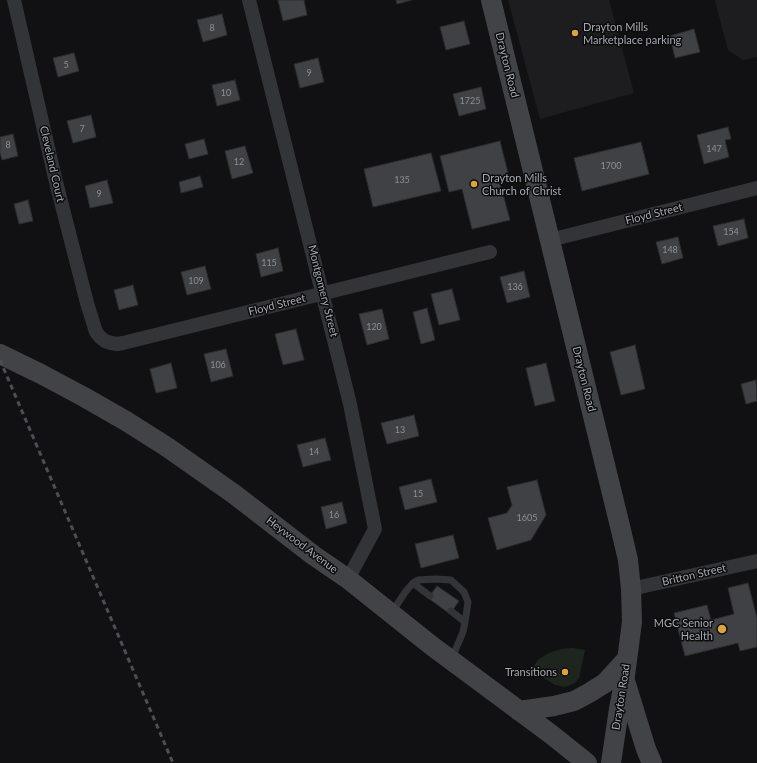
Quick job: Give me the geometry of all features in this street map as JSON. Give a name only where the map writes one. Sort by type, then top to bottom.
[{"type":"main road","name":"Drayton Road","points":[[491,0],[628,560],[632,622],[610,763]]},
{"type":"main road","name":"Heywood Avenue","points":[[0,354],[84,397],[167,447],[234,494],[348,579],[391,614],[587,763]]},
{"type":"main road","points":[[519,711],[554,706],[574,701],[605,683],[625,669],[646,749],[652,763]]},
{"type":"street","name":"Cleveland Court","points":[[14,0],[55,178],[94,327]]},
{"type":"street","name":"Montgomery Street","points":[[249,0],[350,404],[375,529],[348,579]]},
{"type":"street","name":"Floyd Street","points":[[550,240],[757,188]]},
{"type":"street","name":"Floyd Street","points":[[94,327],[96,332],[105,341],[117,344],[123,343],[490,252]]},
{"type":"street","name":"Britton Street","points":[[631,589],[757,561]]},
{"type":"lane","points":[[391,614],[406,591],[418,580],[450,580],[464,592],[468,602],[463,632],[451,660]]},
{"type":"lane","points":[[413,583],[430,596]]},
{"type":"lane","points":[[451,611],[465,622]]},
{"type":"shaded area","name":"Drayton Mills Marketplace parking","points":[[508,0],[609,0],[634,93],[540,119]]},
{"type":"shaded area","points":[[715,0],[757,0],[757,57],[743,60],[728,50]]},
{"type":"shaded area","points":[[573,648],[585,650],[579,678],[575,683],[565,687],[555,685],[531,670],[539,659],[549,653],[561,649]]},
{"type":"building","points":[[278,0],[304,0],[307,15],[283,21]]},
{"type":"building","points":[[396,0],[412,0],[397,4]]},
{"type":"building","points":[[222,14],[227,35],[203,42],[197,20]]},
{"type":"building","points":[[464,21],[470,44],[446,50],[440,27]]},
{"type":"building","points":[[694,29],[700,52],[675,58],[670,36]]},
{"type":"building","points":[[74,53],[79,71],[58,77],[53,58]]},
{"type":"building","points":[[318,58],[324,82],[300,88],[294,64]]},
{"type":"building","points":[[235,80],[240,100],[217,106],[212,85]]},
{"type":"building","points":[[481,87],[486,109],[459,116],[453,94]]},
{"type":"building","points":[[91,115],[96,137],[73,143],[67,121]]},
{"type":"building","points":[[728,127],[731,139],[725,140],[729,157],[704,164],[697,135]]},
{"type":"building","points":[[13,134],[18,156],[2,160],[0,153],[0,137]]},
{"type":"building","points":[[204,139],[208,154],[189,159],[185,144]]},
{"type":"building","name":"Drayton Mills Church of Christ","points":[[500,141],[509,177],[499,180],[510,220],[472,229],[462,189],[449,192],[440,156]]},
{"type":"building","points":[[641,142],[649,174],[582,191],[574,158]]},
{"type":"building","points":[[245,146],[253,173],[232,179],[225,151]]},
{"type":"building","points":[[431,153],[441,191],[373,207],[364,169]]},
{"type":"building","points":[[200,176],[203,187],[181,193],[179,182]]},
{"type":"building","points":[[107,180],[113,203],[90,208],[85,186]]},
{"type":"building","points":[[28,200],[33,221],[19,224],[14,204]]},
{"type":"building","points":[[744,219],[748,238],[718,246],[713,226]]},
{"type":"building","points":[[678,237],[683,258],[662,264],[656,242]]},
{"type":"building","points":[[278,248],[283,271],[261,277],[256,254]]},
{"type":"building","points":[[205,266],[211,289],[187,295],[181,272]]},
{"type":"building","points":[[524,271],[530,297],[507,303],[500,277]]},
{"type":"building","points":[[133,285],[138,305],[119,310],[114,290]]},
{"type":"building","points":[[452,289],[460,320],[439,325],[431,294]]},
{"type":"building","points":[[427,308],[435,340],[421,344],[413,312]]},
{"type":"building","points":[[382,309],[389,339],[367,345],[359,314]]},
{"type":"building","points":[[296,329],[304,360],[283,365],[275,334]]},
{"type":"building","points":[[635,345],[645,389],[621,395],[610,352]]},
{"type":"building","points":[[226,349],[233,376],[211,382],[204,354]]},
{"type":"building","points":[[171,363],[177,388],[156,393],[150,369]]},
{"type":"building","points":[[546,363],[555,401],[535,406],[526,368]]},
{"type":"building","points":[[756,380],[757,401],[746,404],[741,384]]},
{"type":"building","points":[[414,415],[419,436],[387,444],[381,423]]},
{"type":"building","points":[[325,438],[331,460],[303,467],[297,445]]},
{"type":"building","points":[[431,479],[437,502],[405,510],[399,487]]},
{"type":"building","points":[[537,480],[546,515],[531,540],[497,550],[488,518],[507,513],[512,505],[507,487]]},
{"type":"building","points":[[342,502],[347,523],[326,529],[321,507]]},
{"type":"building","points":[[453,535],[459,558],[421,568],[415,544]]},
{"type":"building","points":[[748,583],[757,618],[757,647],[740,651],[738,643],[685,656],[674,613],[707,605],[711,620],[734,614],[728,588]]},
{"type":"building","points":[[437,586],[459,601],[450,614],[428,598]]},
{"type":"railway","points":[[0,360],[173,763]]},
{"type":"place","name":"Drayton Mills Marketplace parking","points":[[575,33]]},
{"type":"place","name":"Drayton Mills Church of Christ","points":[[474,184]]},
{"type":"place","name":"MGC Senior Health","points":[[722,629]]},
{"type":"place","name":"Transitions","points":[[565,672]]}]
